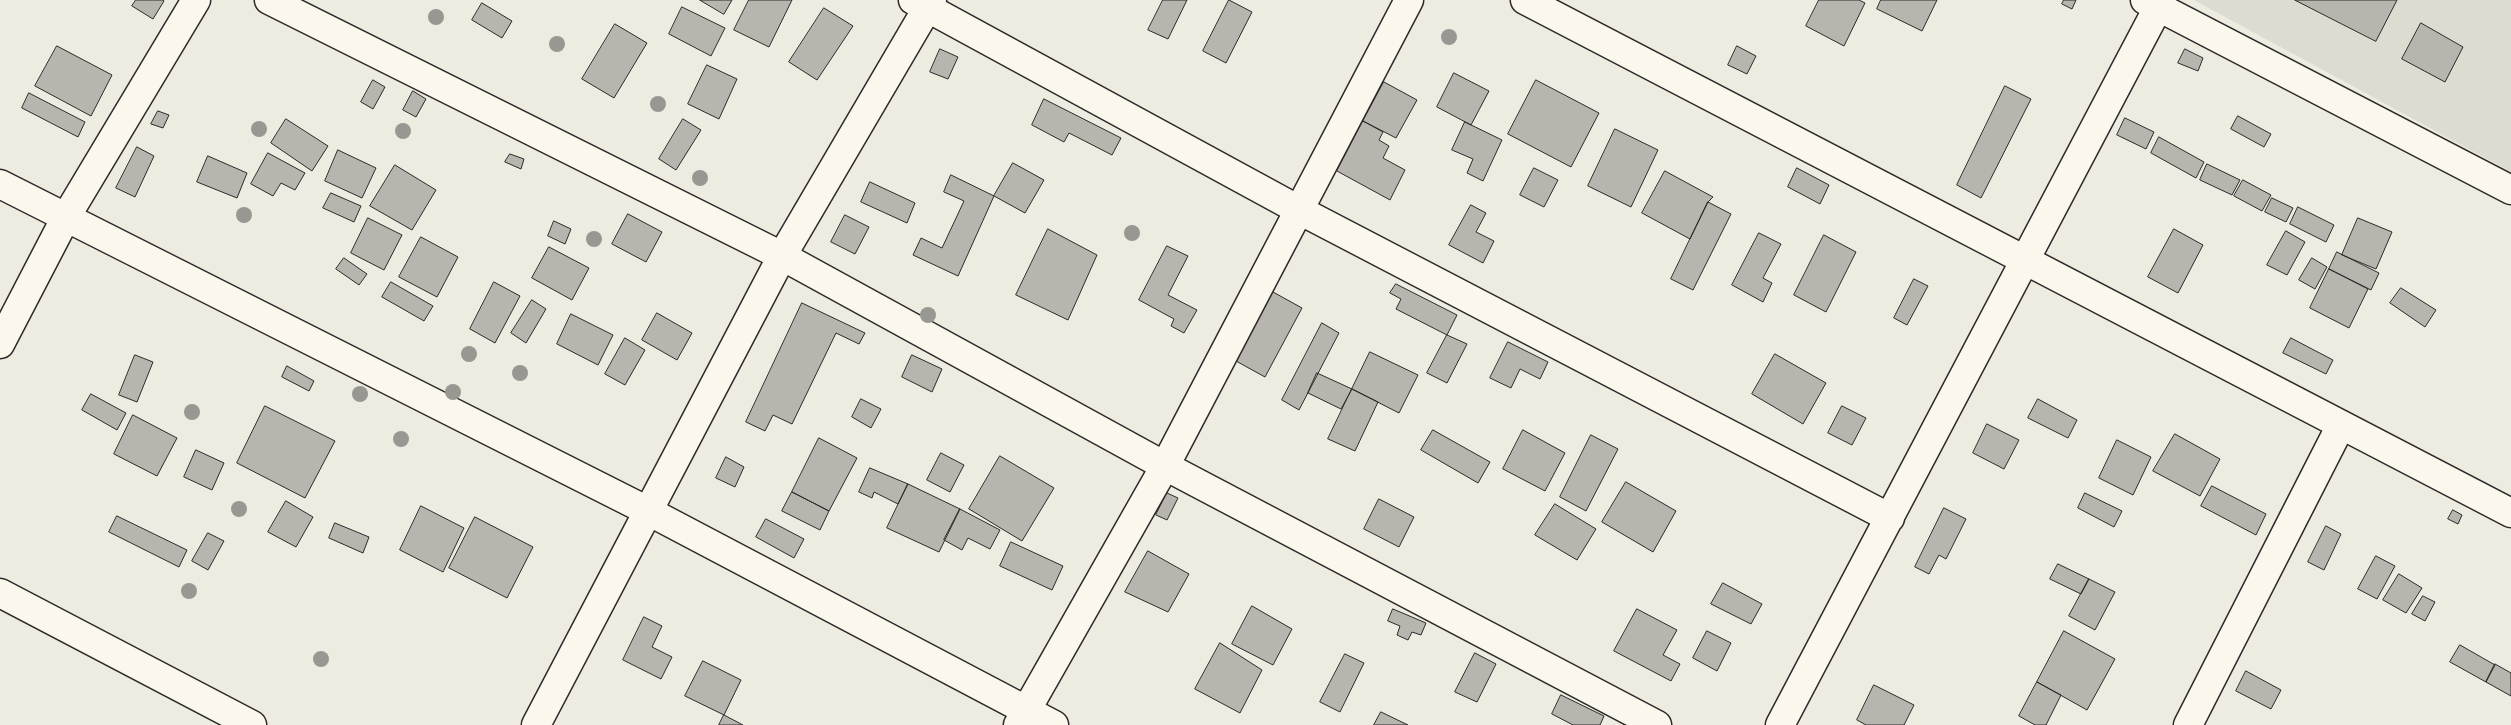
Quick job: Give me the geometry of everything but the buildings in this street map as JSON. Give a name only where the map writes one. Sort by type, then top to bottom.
[{"type":"street","points":[[0,344],[66,217],[196,0]]},
{"type":"street","points":[[269,0],[782,256],[1165,466],[1657,725]]},
{"type":"street","points":[[1022,717],[1165,466],[1408,0]]},
{"type":"street","points":[[1525,0],[2511,513]]},
{"type":"street","points":[[1780,725],[2026,260],[2156,2],[2511,190]]},
{"type":"street","points":[[536,725],[782,256],[924,3],[1299,210],[1890,518]]},
{"type":"street","points":[[0,184],[648,511],[1022,717],[1054,725]]},
{"type":"street","points":[[2188,725],[2341,425]]},
{"type":"street","points":[[0,593],[252,725]]},
{"type":"shaded area","points":[[2194,0],[2511,0],[2511,172]]}]
